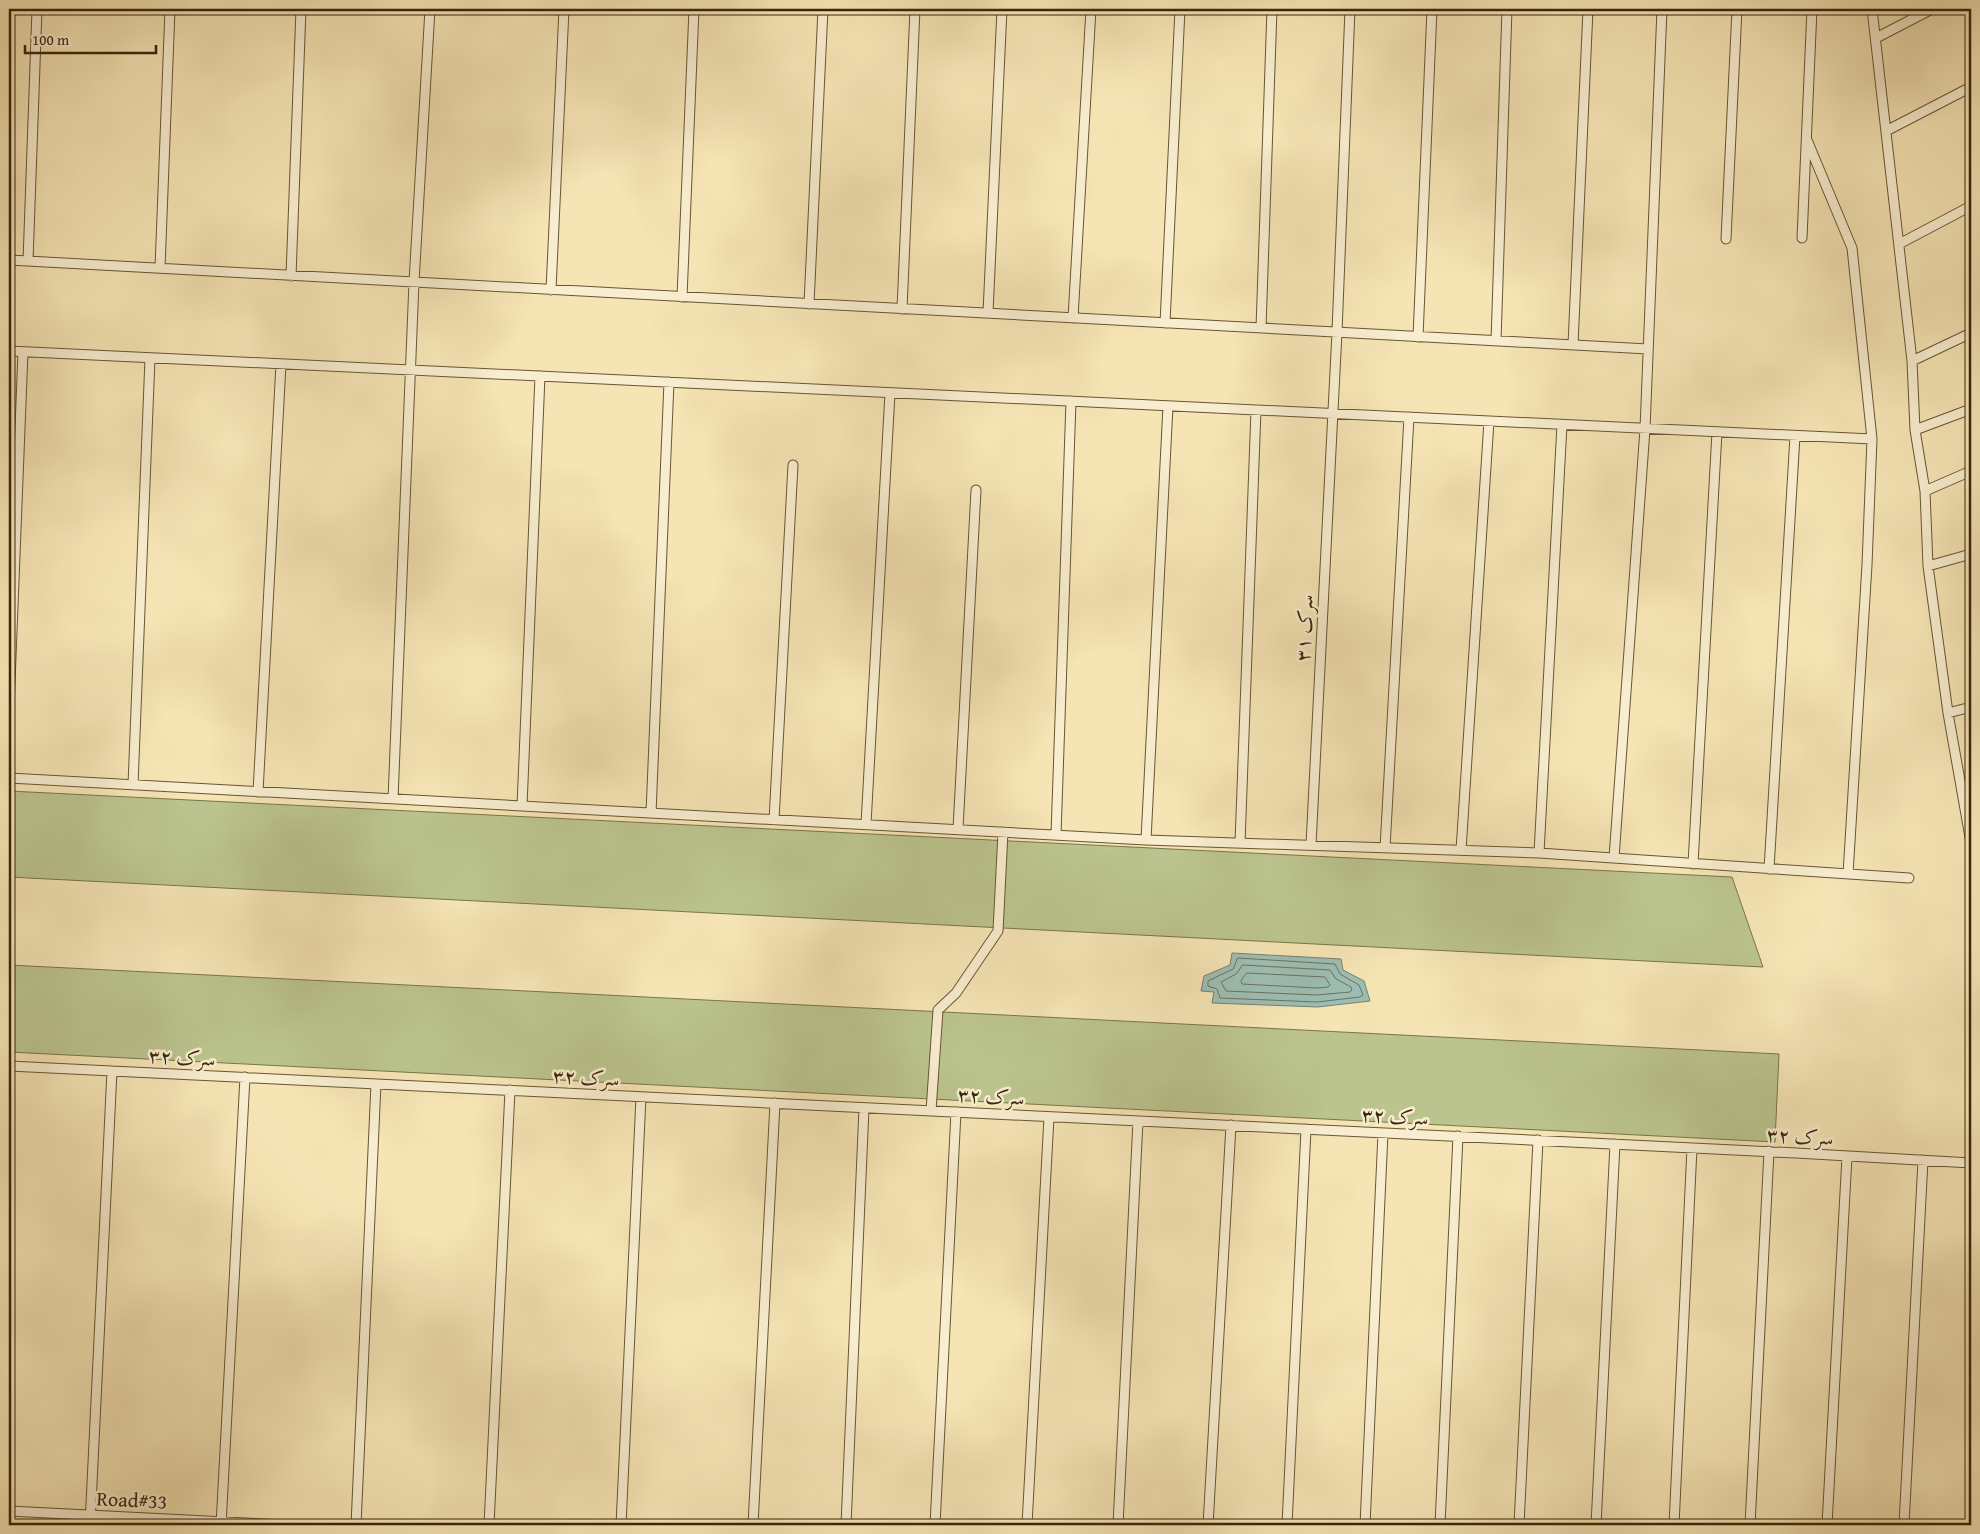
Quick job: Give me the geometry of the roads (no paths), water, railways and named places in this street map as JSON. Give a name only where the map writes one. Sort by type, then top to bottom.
[{"type":"street","points":[[28,261],[37,9]]},
{"type":"street","points":[[160,268],[170,9]]},
{"type":"street","points":[[291,276],[302,9]]},
{"type":"street","points":[[393,799],[414,282],[430,9]]},
{"type":"street","points":[[551,290],[564,9]]},
{"type":"street","points":[[682,297],[694,9]]},
{"type":"street","points":[[809,304],[823,9]]},
{"type":"street","points":[[902,309],[916,9]]},
{"type":"street","points":[[988,314],[1002,9]]},
{"type":"street","points":[[1073,318],[1091,9]]},
{"type":"street","points":[[1165,323],[1180,9]]},
{"type":"street","points":[[1261,328],[1272,9]]},
{"type":"street","name":"سرک ۳۱","points":[[1311,845],[1337,332],[1350,9]]},
{"type":"street","points":[[1418,337],[1432,9]]},
{"type":"street","points":[[1496,341],[1507,9]]},
{"type":"street","points":[[1573,345],[1588,9]]},
{"type":"street","points":[[1614,858],[1644,429],[1662,9]]},
{"type":"street","points":[[1726,239],[1737,9]]},
{"type":"street","points":[[1802,238],[1812,9]]},
{"type":"street","points":[[1872,9],[1912,361],[1915,430],[1924,491],[1928,566],[1948,713],[1968,807],[1971,843]]},
{"type":"street","points":[[1876,38],[1932,9]]},
{"type":"street","points":[[1886,130],[1971,87]]},
{"type":"street","points":[[1807,140],[1852,248],[1872,440],[1867,566],[1848,874]]},
{"type":"street","points":[[1899,244],[1971,206]]},
{"type":"street","points":[[9,260],[1648,349]]},
{"type":"street","points":[[1912,361],[1971,332]]},
{"type":"street","points":[[9,351],[1872,440]]},
{"type":"street","points":[[9,708],[23,352]]},
{"type":"street","points":[[133,785],[150,358]]},
{"type":"street","points":[[258,792],[281,364]]},
{"type":"street","points":[[522,806],[540,376]]},
{"type":"street","points":[[651,813],[669,382]]},
{"type":"street","points":[[866,824],[890,393]]},
{"type":"street","points":[[1056,835],[1071,401]]},
{"type":"street","points":[[1146,840],[1168,406]]},
{"type":"street","points":[[1915,430],[1971,409]]},
{"type":"street","points":[[1240,843],[1256,410]]},
{"type":"street","points":[[1385,848],[1409,417]]},
{"type":"street","points":[[1461,850],[1489,421]]},
{"type":"street","points":[[1539,853],[1562,424]]},
{"type":"street","points":[[1693,864],[1717,432]]},
{"type":"street","points":[[1768,868],[1795,436]]},
{"type":"street","points":[[774,820],[794,465]]},
{"type":"street","points":[[1924,491],[1971,472]]},
{"type":"street","points":[[958,830],[976,490]]},
{"type":"street","points":[[1928,566],[1971,554]]},
{"type":"street","points":[[1948,713],[1971,707]]},
{"type":"street","points":[[9,778],[1146,840],[1539,853],[1909,878]]},
{"type":"street","points":[[931,1111],[938,1010],[956,993],[998,931],[1003,832]]},
{"type":"street","name":"سرک ۳۲","points":[[9,1066],[1769,1151],[1971,1163]]},
{"type":"street","points":[[90,1521],[112,1071]]},
{"type":"street","points":[[221,1524],[245,1078]]},
{"type":"street","points":[[356,1525],[376,1084]]},
{"type":"street","points":[[488,1525],[510,1090]]},
{"type":"street","points":[[621,1525],[641,1097]]},
{"type":"street","points":[[753,1525],[775,1103]]},
{"type":"street","points":[[846,1525],[864,1108]]},
{"type":"street","points":[[935,1525],[956,1112]]},
{"type":"street","points":[[1027,1525],[1049,1116]]},
{"type":"street","points":[[1118,1525],[1138,1121]]},
{"type":"street","points":[[1208,1525],[1231,1125]]},
{"type":"street","points":[[1286,1525],[1306,1129]]},
{"type":"street","points":[[1365,1525],[1383,1133]]},
{"type":"street","points":[[1440,1525],[1458,1136]]},
{"type":"street","points":[[1518,1525],[1538,1140]]},
{"type":"street","points":[[1596,1525],[1614,1144]]},
{"type":"street","points":[[1674,1525],[1692,1148]]},
{"type":"street","points":[[1750,1525],[1769,1151]]},
{"type":"street","points":[[1827,1525],[1847,1156]]},
{"type":"street","points":[[1904,1525],[1923,1160]]},
{"type":"street","name":"Road#33","points":[[9,1511],[90,1521],[283,1525]]},
{"type":"water","points":[[1232,953],[1341,959],[1343,970],[1364,981],[1370,1001],[1318,1007],[1212,1003],[1214,992],[1201,991],[1204,976],[1230,965]]}]
